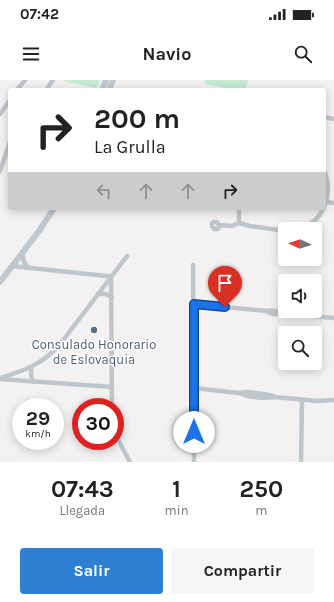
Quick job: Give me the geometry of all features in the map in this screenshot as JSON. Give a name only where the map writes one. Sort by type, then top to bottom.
[{"type":"street","points":[[19,88],[25,80]]},
{"type":"street","points":[[0,114],[8,103]]},
{"type":"street","points":[[0,171],[8,147]]},
{"type":"street","points":[[326,176],[328,182],[328,199],[326,204]]},
{"type":"street","points":[[328,199],[334,198]]},
{"type":"street","points":[[328,199],[334,203]]},
{"type":"street","points":[[0,282],[53,210]]},
{"type":"street","points":[[238,210],[239,223]]},
{"type":"street","points":[[313,222],[323,210]]},
{"type":"street","points":[[219,225],[232,226],[239,223],[250,226],[278,229]]},
{"type":"street","points":[[22,253],[24,262],[28,268]]},
{"type":"street","points":[[0,379],[16,374],[48,357],[58,347],[127,256]]},
{"type":"street","points":[[193,265],[194,462]]},
{"type":"street","points":[[12,266],[111,277]]},
{"type":"street","points":[[111,277],[112,398]]},
{"type":"street","points":[[98,294],[106,294],[112,297]]},
{"type":"street","points":[[194,304],[266,312],[271,314],[281,313],[334,318]]},
{"type":"street","points":[[31,367],[31,375],[34,382]]},
{"type":"street","points":[[0,379],[112,387]]},
{"type":"street","points":[[194,388],[239,393],[247,392],[302,400],[334,400]]},
{"type":"street","points":[[301,462],[302,400]]},
{"type":"street","points":[[124,450],[130,462]]},
{"type":"green space","points":[[64,80],[100,80],[97,88],[66,82]]},
{"type":"green space","points":[[205,80],[248,80],[246,88],[226,88],[204,84]]},
{"type":"place","name":"Consulado Honorario de Eslovaquia","points":[[94,330]]},
{"type":"route","points":[[194,432],[194,304],[225,307]]}]
